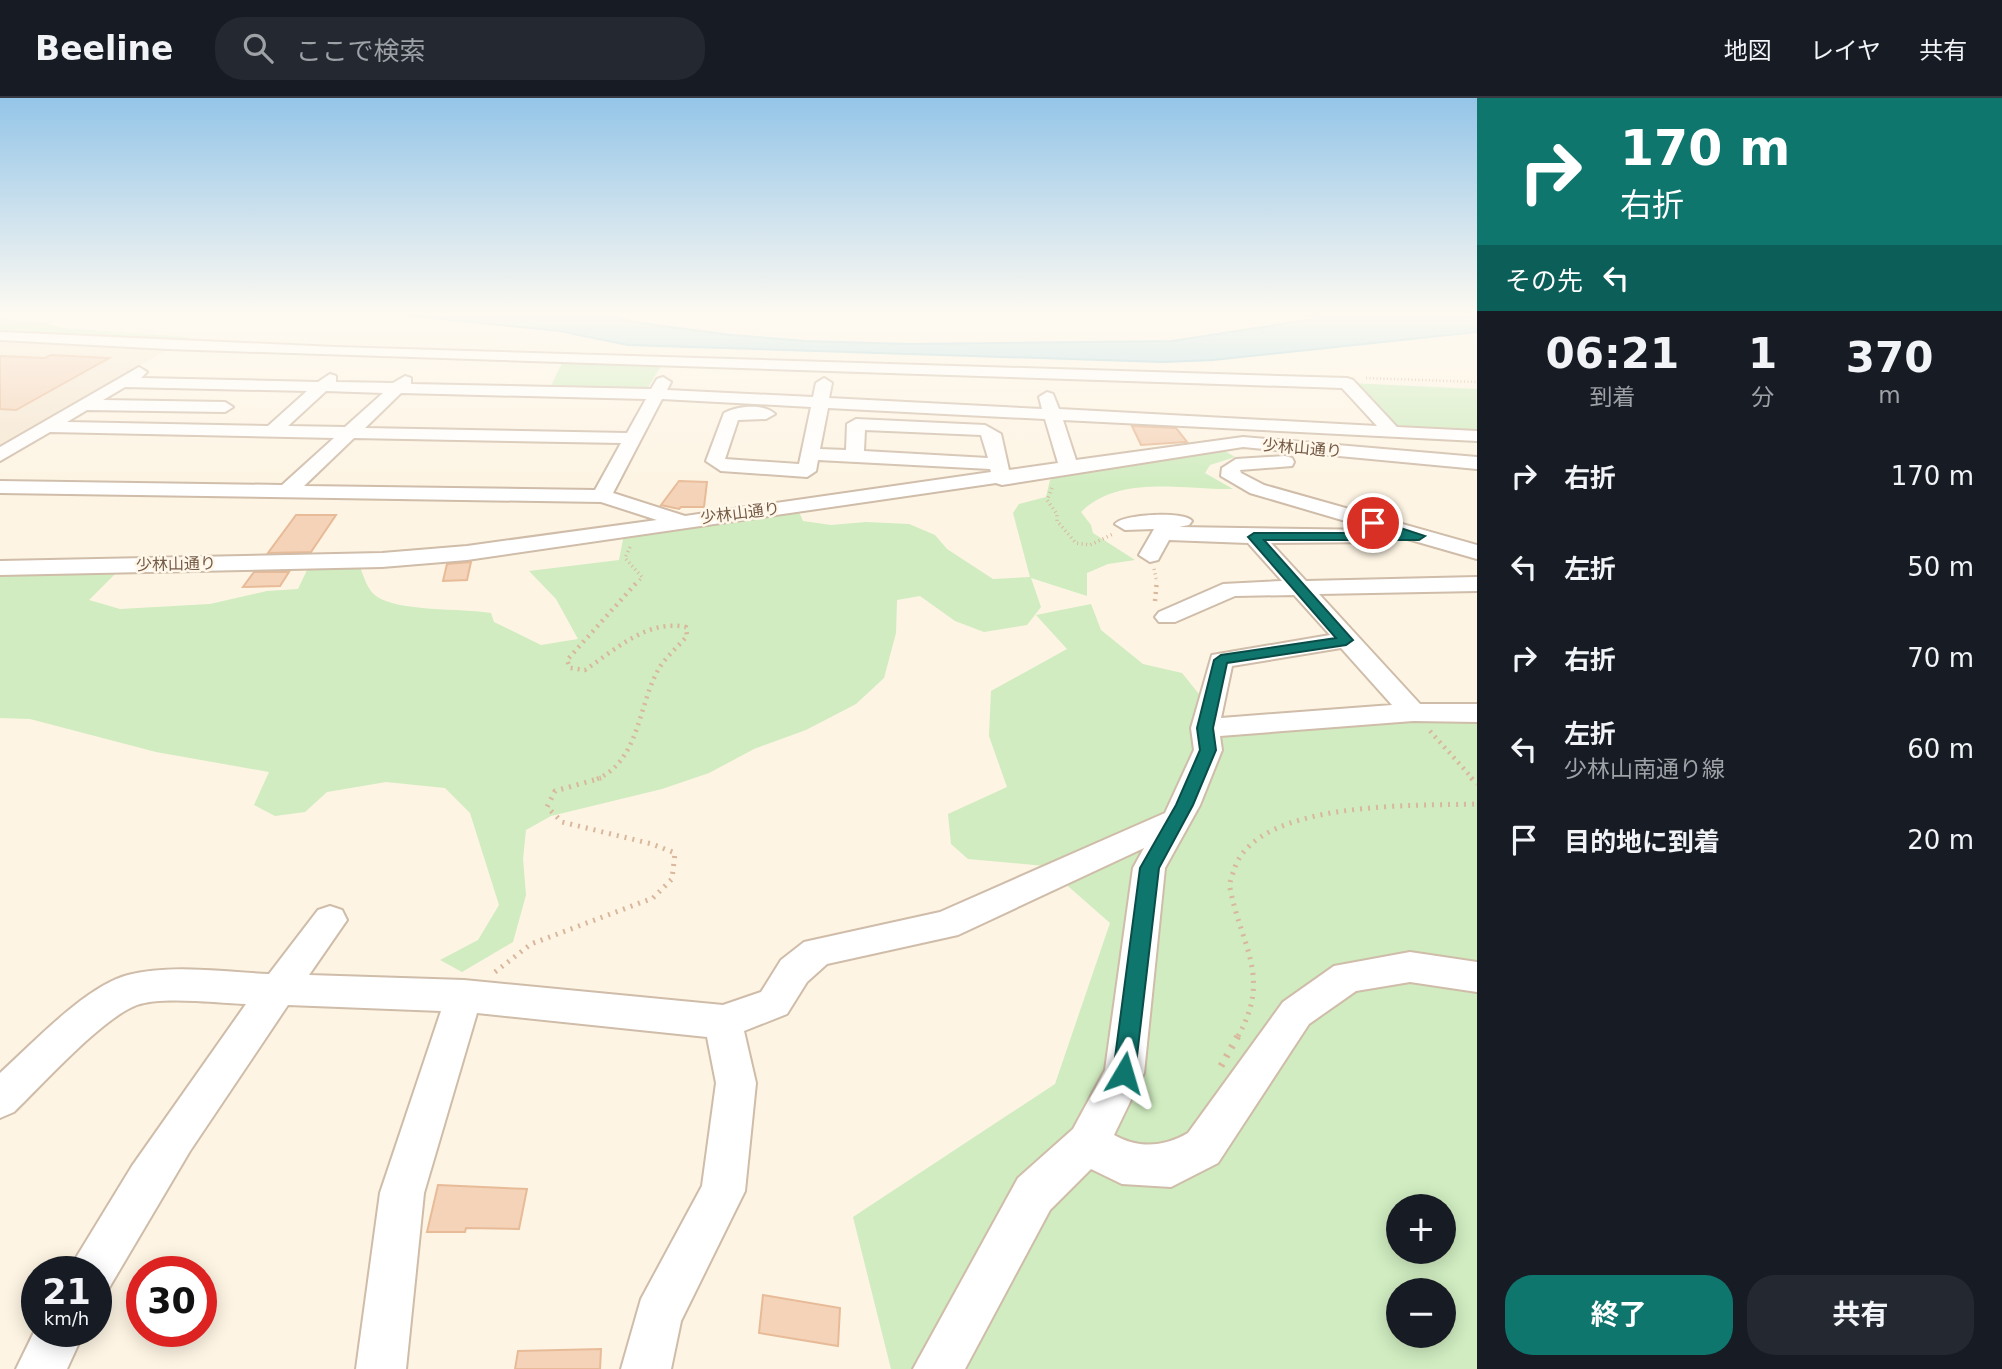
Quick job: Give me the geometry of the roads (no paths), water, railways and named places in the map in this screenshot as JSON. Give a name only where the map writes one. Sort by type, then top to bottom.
[{"type":"street","points":[[0,455],[141,371]]},
{"type":"street","points":[[198,430],[266,371]]},
{"type":"street","points":[[272,432],[339,371]]},
{"type":"street","points":[[287,491],[414,371]]},
{"type":"street","points":[[602,496],[668,371]]},
{"type":"street","points":[[807,505],[809,462],[826,371]]},
{"type":"street","points":[[1017,371],[1347,383],[1392,432]]},
{"type":"street","points":[[1041,372],[1050,413],[1078,466]]},
{"type":"street","points":[[123,382],[657,394],[819,409]]},
{"type":"street","points":[[85,405],[225,407]]},
{"type":"street","points":[[855,456],[856,424],[985,430],[992,434],[1000,471],[855,456],[809,462],[721,465],[715,461],[730,417],[739,412],[819,409],[1050,413],[1477,436]]},
{"type":"street","points":[[46,427],[633,438]]},
{"type":"street","name":"少林山通り","points":[[0,568],[382,559],[467,553],[679,520],[807,505],[1000,471],[1078,466],[1243,442],[1477,463]]},
{"type":"street","points":[[1477,471],[1269,461],[1248,462],[1231,468],[1231,476],[1242,484],[1477,552]]},
{"type":"street","points":[[0,487],[602,496],[679,520]]},
{"type":"street","points":[[1124,527],[1260,519],[1275,522],[1307,537]]},
{"type":"street","points":[[1150,555],[1162,533],[1254,537],[1419,536],[1477,541]]},
{"type":"street","points":[[1254,537],[1413,712]]},
{"type":"street","points":[[1167,617],[1231,589],[1477,584]]},
{"type":"street","points":[[938,1369],[1034,1194],[1088,1143],[1124,1073],[1149,868],[1185,805],[1208,750],[1205,728],[1221,660],[1346,640]]},
{"type":"street","points":[[1205,728],[1413,712],[1477,713]]},
{"type":"street","points":[[0,1099],[83,1021],[130,990],[174,986],[464,996],[723,1022],[774,1003],[794,971],[817,952],[946,925],[1173,822]]},
{"type":"street","points":[[102,1256],[133,1202],[278,989],[330,920]]},
{"type":"street","points":[[1088,1143],[1122,1163],[1171,1166],[1203,1148],[1296,1013],[1347,977],[1410,967],[1477,977]]},
{"type":"street","points":[[381,1369],[402,1193],[464,996]]},
{"type":"street","points":[[646,1369],[658,1316],[723,1191],[736,1083],[723,1022]]},
{"type":"street","points":[[41,1369],[52,1347]]}]
